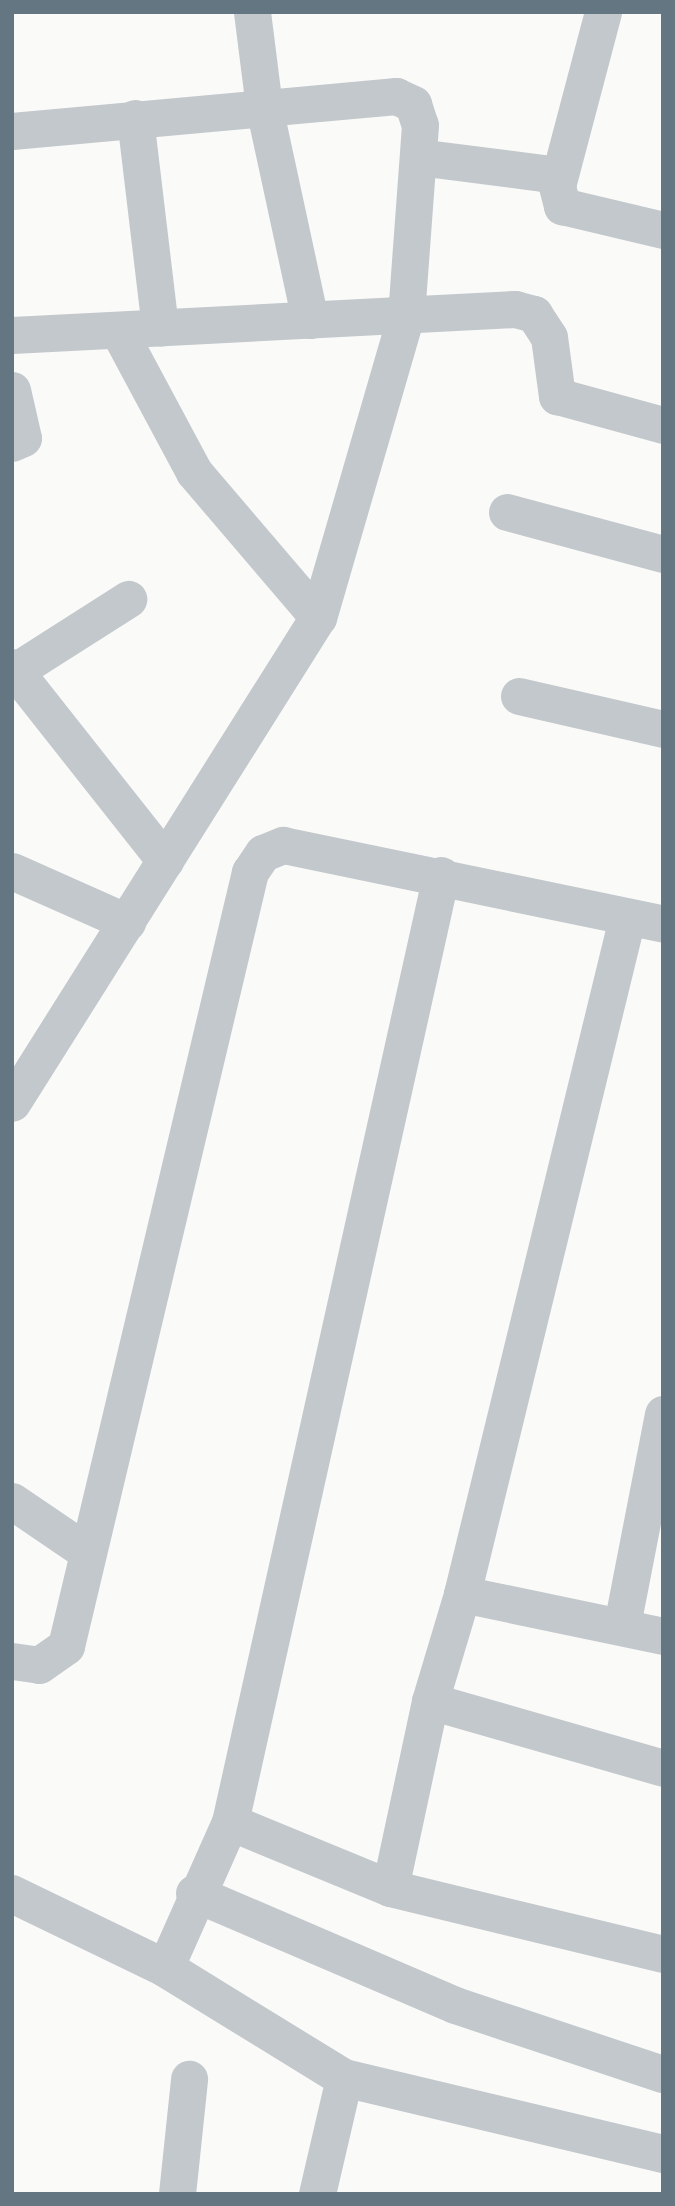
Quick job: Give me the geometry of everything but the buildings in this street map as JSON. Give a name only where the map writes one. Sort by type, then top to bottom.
[{"type":"street","points":[[253,12],[264,107],[310,320]]},
{"type":"street","points":[[603,12],[559,175],[562,206],[663,230]]},
{"type":"street","points":[[12,131],[396,96],[413,104],[420,125],[406,315],[318,617],[12,1103]]},
{"type":"street","points":[[135,118],[160,328]]},
{"type":"street","points":[[418,157],[559,175]]},
{"type":"street","points":[[12,335],[515,309],[534,314],[550,337],[557,396],[663,425]]},
{"type":"street","points":[[118,330],[194,472],[318,617]]},
{"type":"street","points":[[12,390],[23,438],[12,443]]},
{"type":"street","points":[[507,512],[663,554]]},
{"type":"street","points":[[128,599],[13,671],[165,861]]},
{"type":"street","points":[[519,696],[663,729]]},
{"type":"street","points":[[12,1661],[39,1665],[66,1646],[250,872],[263,853],[283,845],[441,875],[663,925]]},
{"type":"street","points":[[12,871],[127,922]]},
{"type":"street","points":[[166,1968],[194,1893],[230,1822],[441,875]]},
{"type":"street","points":[[390,1888],[430,1701],[462,1594],[627,918]]},
{"type":"street","points":[[622,1625],[663,1414]]},
{"type":"street","points":[[12,1501],[87,1552]]},
{"type":"street","points":[[462,1594],[622,1625],[663,1636]]},
{"type":"street","points":[[430,1701],[663,1768]]},
{"type":"street","points":[[230,1822],[390,1888],[663,1954]]},
{"type":"street","points":[[194,1893],[455,2005],[663,2074]]},
{"type":"street","points":[[12,1894],[166,1968],[344,2078],[663,2154]]},
{"type":"street","points":[[317,2194],[344,2078]]},
{"type":"street","points":[[177,2194],[189,2079]]}]
